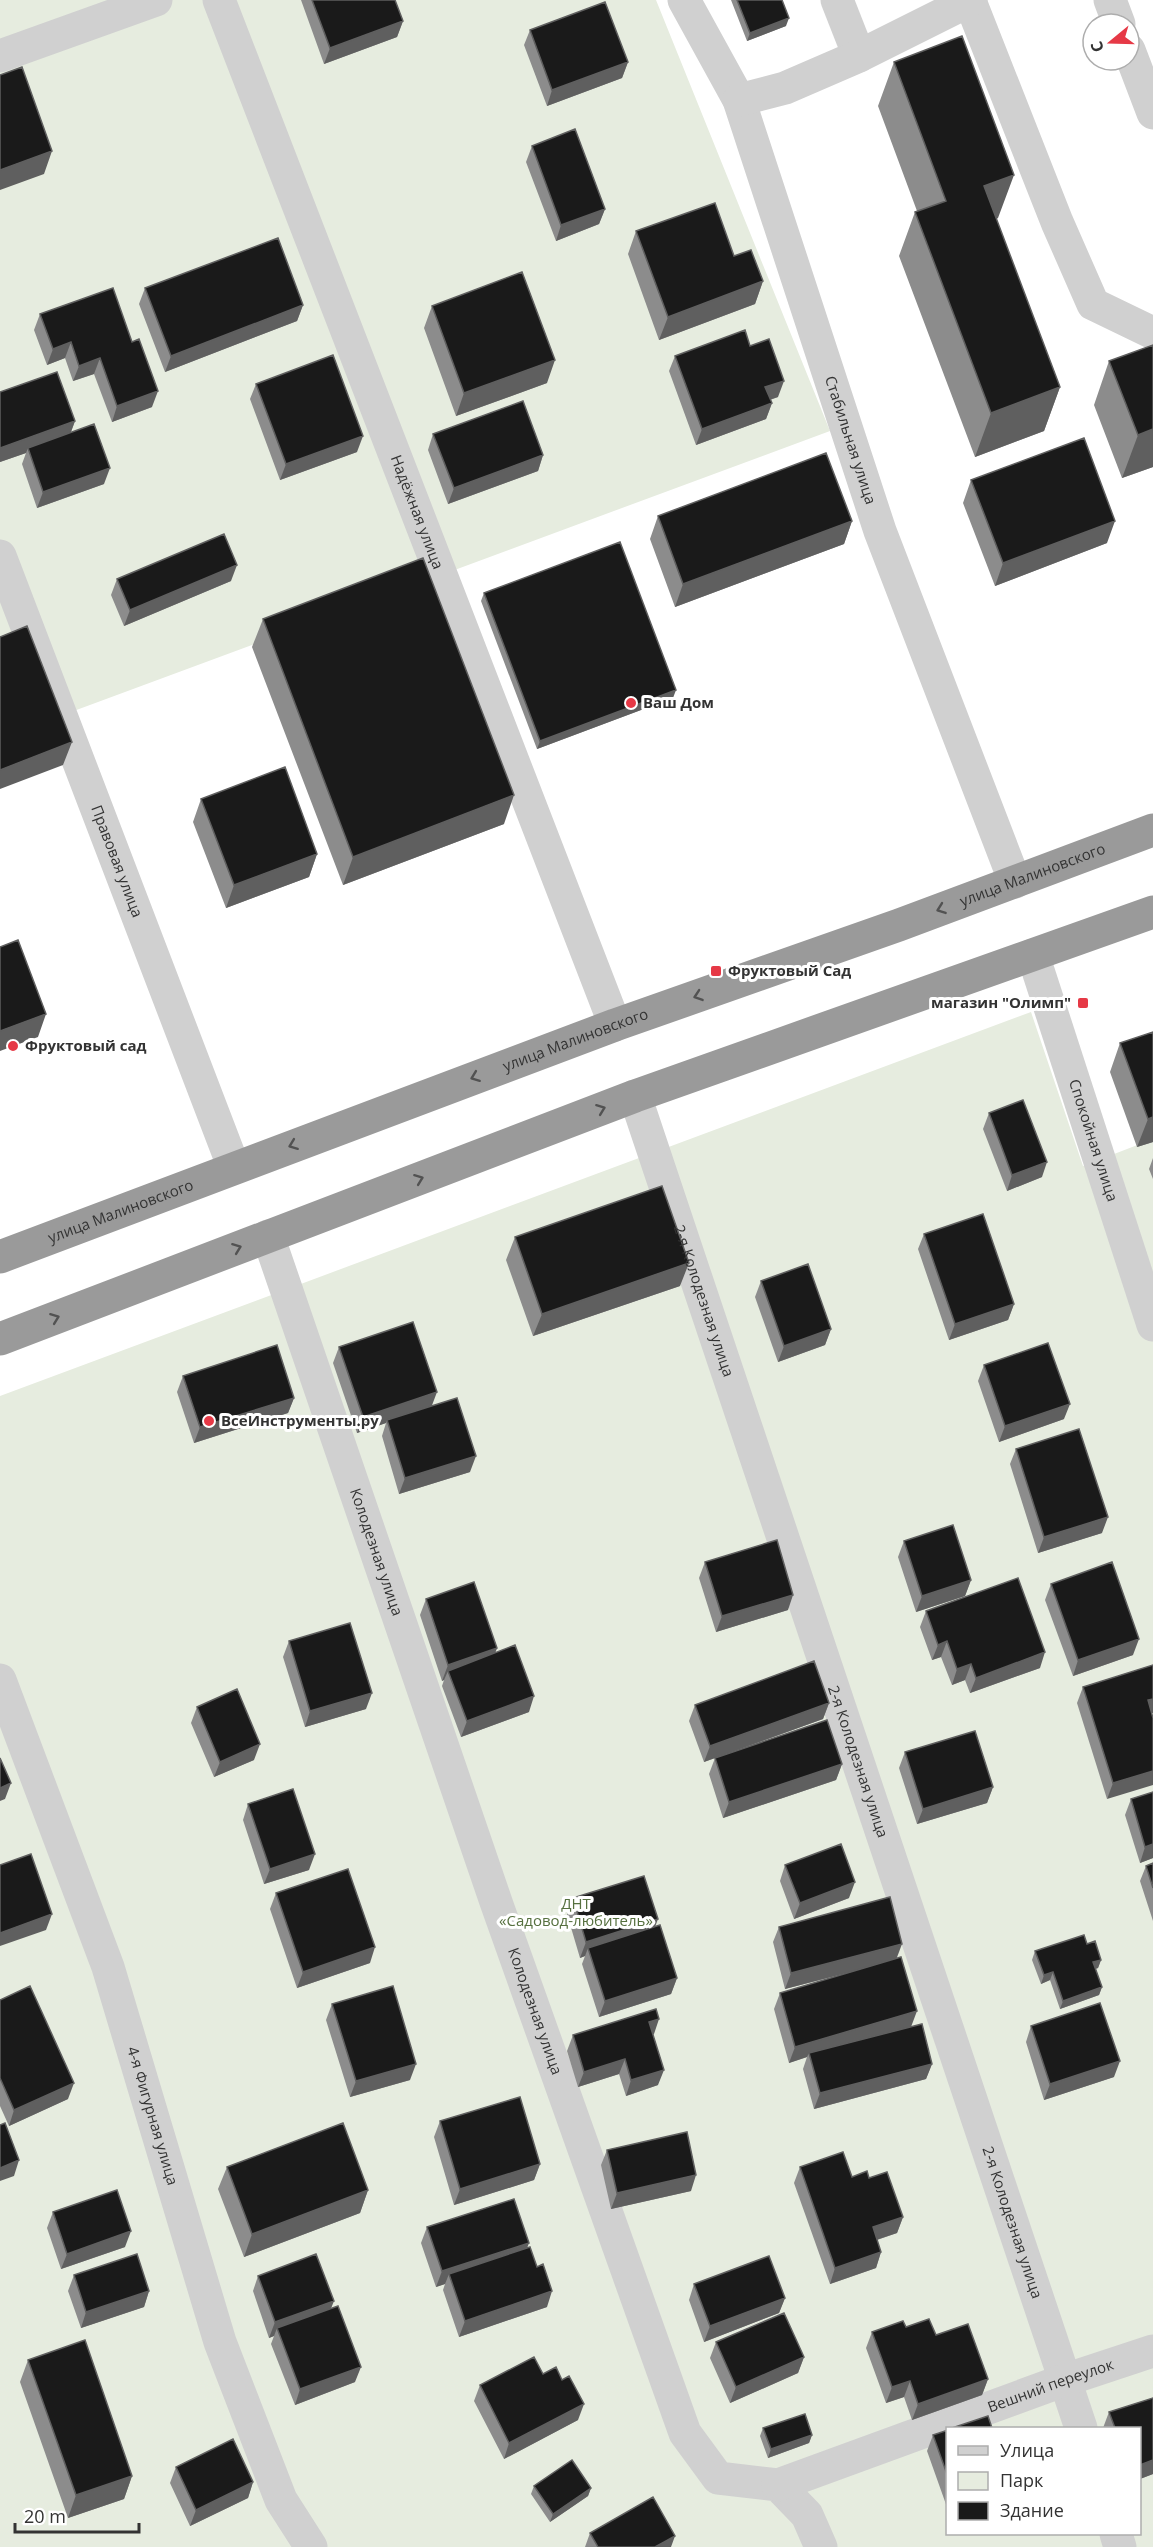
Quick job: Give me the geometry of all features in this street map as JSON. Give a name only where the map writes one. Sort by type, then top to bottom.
[{"type":"highway","name":"улица Малиновского","points":[[0,1257],[615,1025],[1015,882],[1153,830]]},
{"type":"highway","points":[[0,1339],[635,1096],[1153,912]]},
{"type":"street","points":[[0,56],[156,0]]},
{"type":"street","name":"Надёжная улица","points":[[219,0],[615,1025]]},
{"type":"street","name":"Стабильная улица","points":[[684,0],[739,100],[880,531],[1015,882]]},
{"type":"street","points":[[837,0],[859,56]]},
{"type":"street","points":[[739,100],[785,88],[859,56],[971,1],[1057,222],[1093,304],[1153,333]]},
{"type":"street","points":[[1137,72],[1153,113]]},
{"type":"street","name":"Правовая улица","points":[[0,556],[234,1168]]},
{"type":"street","name":"Спокойная улица","points":[[1032,955],[1153,1325]]},
{"type":"street","name":"2-я Колодезная улица","points":[[635,1096],[1081,2427]]},
{"type":"street","name":"Колодезная улица","points":[[268,1236],[496,1902],[685,2433],[718,2478],[778,2485]]},
{"type":"street","name":"4-я Фигурная улица","points":[[0,1680],[108,1967],[220,2342],[281,2500],[311,2547]]},
{"type":"street","name":"Вешний переулок","points":[[778,2485],[1065,2380],[1153,2351]]},
{"type":"street","points":[[778,2485],[807,2515],[821,2547]]},
{"type":"green space","points":[[0,0],[656,0],[830,431],[71,712],[0,637]]},
{"type":"green space","name":"ДНТ «Садовод-любитель»","points":[[1031,1012],[1083,1166],[1153,1139],[1153,2547],[0,2547],[0,1396]]},
{"type":"building","points":[[312,0],[395,0],[403,21],[330,48]]},
{"type":"building","points":[[737,0],[782,0],[789,18],[750,33]]},
{"type":"building","points":[[605,2],[628,62],[552,90],[530,30]]},
{"type":"building","points":[[962,36],[1014,175],[984,186],[1060,387],[991,413],[915,212],[946,201],[894,62]]},
{"type":"building","points":[[22,67],[52,151],[0,170],[0,75]]},
{"type":"building","points":[[575,129],[605,209],[561,225],[532,146]]},
{"type":"building","points":[[715,203],[734,256],[751,250],[763,281],[668,317],[636,231]]},
{"type":"building","points":[[278,238],[303,305],[171,356],[145,288]]},
{"type":"building","points":[[522,272],[555,360],[464,393],[432,306]]},
{"type":"building","points":[[113,288],[132,342],[139,339],[158,391],[117,406],[100,358],[79,366],[71,342],[53,349],[40,314]]},
{"type":"building","points":[[745,330],[750,346],[769,339],[784,381],[765,387],[772,403],[702,429],[675,356]]},
{"type":"building","points":[[1153,345],[1153,429],[1138,435],[1109,361]]},
{"type":"building","points":[[333,355],[363,436],[286,464],[256,384]]},
{"type":"building","points":[[57,372],[75,421],[0,448],[0,392]]},
{"type":"building","points":[[523,401],[543,455],[454,488],[433,434]]},
{"type":"building","points":[[94,424],[110,468],[43,492],[28,448]]},
{"type":"building","points":[[1084,438],[1115,521],[1003,563],[971,480]]},
{"type":"building","points":[[826,453],[852,521],[683,584],[658,516]]},
{"type":"building","points":[[224,534],[237,565],[130,610],[117,579]]},
{"type":"building","points":[[620,542],[676,690],[540,741],[484,593]]},
{"type":"building","points":[[423,558],[514,795],[353,857],[263,619]]},
{"type":"building","points":[[27,626],[72,742],[0,770],[0,637]]},
{"type":"building","points":[[285,767],[317,854],[234,885],[201,799]]},
{"type":"building","points":[[18,940],[46,1014],[0,1031],[0,947]]},
{"type":"building","points":[[1153,1032],[1153,1117],[1148,1119],[1120,1043]]},
{"type":"building","points":[[1023,1100],[1047,1162],[1012,1175],[989,1113]]},
{"type":"building","points":[[662,1186],[689,1263],[542,1314],[515,1237]]},
{"type":"building","points":[[983,1214],[1014,1304],[955,1324],[924,1234]]},
{"type":"building","points":[[808,1264],[831,1329],[784,1346],[761,1281]]},
{"type":"building","points":[[413,1322],[437,1392],[363,1417],[339,1347]]},
{"type":"building","points":[[1048,1343],[1070,1404],[1005,1426],[984,1365]]},
{"type":"building","points":[[277,1345],[294,1398],[200,1427],[183,1376]]},
{"type":"building","points":[[457,1398],[476,1456],[405,1478],[387,1420]]},
{"type":"building","points":[[1079,1429],[1108,1517],[1044,1537],[1016,1449]]},
{"type":"building","points":[[953,1525],[971,1580],[922,1596],[904,1541]]},
{"type":"building","points":[[777,1540],[793,1595],[722,1616],[705,1562]]},
{"type":"building","points":[[1112,1562],[1139,1639],[1078,1660],[1051,1584]]},
{"type":"building","points":[[1018,1578],[1045,1652],[976,1678],[971,1664],[957,1669],[947,1641],[938,1645],[926,1611]]},
{"type":"building","points":[[474,1582],[497,1648],[448,1665],[426,1599]]},
{"type":"building","points":[[350,1623],[372,1693],[310,1711],[289,1641]]},
{"type":"building","points":[[515,1645],[534,1696],[467,1721],[448,1671]]},
{"type":"building","points":[[814,1661],[829,1703],[710,1746],[695,1705]]},
{"type":"building","points":[[1153,1665],[1153,1699],[1148,1700],[1153,1718],[1153,1771],[1113,1783],[1083,1687]]},
{"type":"building","points":[[237,1689],[260,1744],[220,1762],[197,1707]]},
{"type":"building","points":[[827,1720],[842,1764],[729,1802],[715,1758]]},
{"type":"building","points":[[975,1731],[993,1787],[923,1809],[905,1752]]},
{"type":"building","points":[[0,1758],[11,1783],[0,1788]]},
{"type":"building","points":[[293,1789],[315,1854],[270,1869],[248,1804]]},
{"type":"building","points":[[1153,1792],[1153,1844],[1145,1847],[1131,1799]]},
{"type":"building","points":[[841,1844],[855,1882],[800,1903],[785,1865]]},
{"type":"building","points":[[31,1854],[52,1914],[0,1933],[0,1865]]},
{"type":"building","points":[[1153,1863],[1153,1888],[1146,1866]]},
{"type":"building","points":[[348,1869],[375,1947],[303,1972],[276,1893]]},
{"type":"building","points":[[644,1876],[658,1919],[586,1942],[573,1898]]},
{"type":"building","points":[[890,1897],[902,1944],[791,1973],[779,1927]]},
{"type":"building","points":[[660,1925],[677,1978],[605,2001],[588,1948]]},
{"type":"building","points":[[1084,1935],[1087,1944],[1095,1941],[1101,1960],[1093,1962],[1102,1987],[1063,2001],[1053,1972],[1044,1975],[1035,1951]]},
{"type":"building","points":[[901,1957],[917,2011],[795,2047],[780,1993]]},
{"type":"building","points":[[30,1986],[74,2083],[14,2110],[0,2078],[0,2000]]},
{"type":"building","points":[[393,1986],[416,2064],[356,2081],[332,2004]]},
{"type":"building","points":[[1100,2003],[1120,2061],[1050,2084],[1031,2026]]},
{"type":"building","points":[[656,2009],[659,2019],[649,2022],[664,2070],[631,2080],[625,2059],[584,2072],[573,2035]]},
{"type":"building","points":[[922,2024],[932,2064],[820,2093],[809,2053]]},
{"type":"building","points":[[520,2097],[540,2164],[460,2189],[440,2121]]},
{"type":"building","points":[[5,2123],[19,2160],[0,2168],[0,2125]]},
{"type":"building","points":[[343,2123],[368,2190],[252,2234],[227,2167]]},
{"type":"building","points":[[687,2132],[696,2175],[617,2193],[607,2150]]},
{"type":"building","points":[[843,2152],[852,2177],[867,2171],[869,2178],[887,2172],[903,2217],[873,2227],[881,2252],[835,2268],[800,2167]]},
{"type":"building","points":[[117,2190],[131,2231],[67,2254],[53,2212]]},
{"type":"building","points":[[514,2199],[529,2243],[442,2271],[427,2227]]},
{"type":"building","points":[[530,2247],[537,2267],[543,2264],[552,2291],[465,2321],[449,2274]]},
{"type":"building","points":[[137,2254],[149,2291],[86,2312],[74,2275]]},
{"type":"building","points":[[316,2254],[334,2301],[275,2322],[258,2276]]},
{"type":"building","points":[[769,2256],[785,2298],[710,2326],[694,2284]]},
{"type":"building","points":[[338,2306],[361,2367],[300,2389],[277,2328]]},
{"type":"building","points":[[784,2313],[804,2357],[736,2387],[716,2342]]},
{"type":"building","points":[[929,2319],[936,2335],[968,2324],[988,2379],[918,2404],[910,2381],[892,2387],[872,2332],[903,2321],[906,2327]]},
{"type":"building","points":[[85,2340],[132,2476],[76,2495],[28,2360]]},
{"type":"building","points":[[534,2357],[543,2374],[556,2367],[562,2380],[569,2376],[584,2404],[509,2443],[480,2385]]},
{"type":"building","points":[[1153,2398],[1153,2460],[1141,2465],[1141,2427],[1115,2427],[1109,2412]]},
{"type":"building","points":[[805,2414],[812,2435],[771,2449],[763,2428]]},
{"type":"building","points":[[988,2416],[992,2427],[955,2427]]},
{"type":"building","points":[[946,2431],[946,2471],[933,2435]]},
{"type":"building","points":[[233,2439],[253,2482],[196,2510],[176,2467]]},
{"type":"building","points":[[572,2460],[591,2488],[553,2514],[534,2486]]},
{"type":"building","points":[[653,2497],[675,2536],[655,2547],[598,2547],[590,2533]]},
{"type":"place","name":"Ваш Дом","points":[[631,703]]},
{"type":"place","name":"Фруктовый Сад","points":[[716,971]]},
{"type":"place","name":"магазин \"Олимп\"","points":[[1083,1003]]},
{"type":"place","name":"Фруктовый сад","points":[[13,1046]]},
{"type":"place","name":"ВсеИнструменты.ру","points":[[209,1421]]}]
